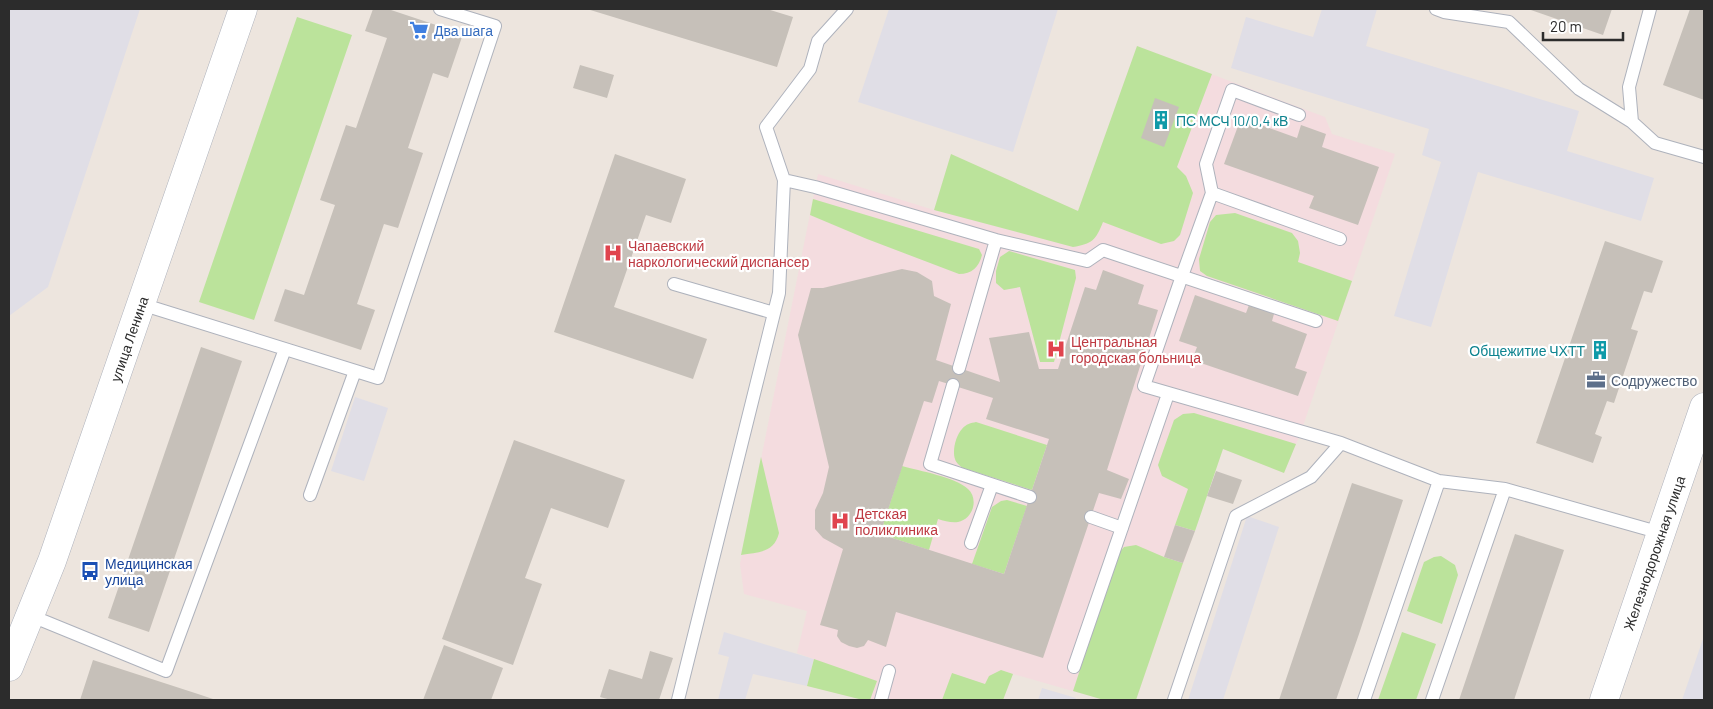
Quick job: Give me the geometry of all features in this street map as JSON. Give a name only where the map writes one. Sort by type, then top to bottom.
[{"type":"street","name":"улица Ленина","points":[[9,667],[52,561],[243,9]]},
{"type":"street","name":"Железнодорожная улица","points":[[1604,700],[1704,407]]},
{"type":"lane","points":[[141,304],[378,378],[496,26],[440,9]]},
{"type":"lane","points":[[678,700],[779,293],[784,180],[766,127],[810,69],[818,41],[847,9]]},
{"type":"lane","points":[[1436,9],[1444,12],[1509,22],[1579,89],[1632,122],[1655,143],[1704,157]]},
{"type":"lane","points":[[1632,122],[1629,87],[1650,9]]},
{"type":"lane","points":[[1299,115],[1232,90],[1206,164],[1212,193],[1144,386],[1341,443],[1439,481],[1505,489],[1661,533]]},
{"type":"lane","points":[[784,180],[815,187],[996,240],[1087,261],[1103,250],[1316,321]]},
{"type":"lane","points":[[1212,193],[1340,239]]},
{"type":"lane","points":[[959,368],[996,240]]},
{"type":"lane","points":[[674,284],[774,313]]},
{"type":"lane","points":[[29,615],[166,671],[285,349]]},
{"type":"lane","points":[[310,495],[355,371]]},
{"type":"lane","points":[[954,386],[930,464],[1030,497]]},
{"type":"lane","points":[[1074,667],[1168,394]]},
{"type":"lane","points":[[1174,700],[1236,516],[1311,477],[1341,443]]},
{"type":"lane","points":[[1364,700],[1439,481]]},
{"type":"lane","points":[[971,543],[992,484]]},
{"type":"lane","points":[[1432,700],[1505,489]]},
{"type":"lane","points":[[1090,517],[1122,528]]},
{"type":"lane","points":[[881,700],[889,671]]},
{"type":"shaded area","points":[[9,9],[140,9],[48,287],[9,316]]},
{"type":"shaded area","points":[[889,9],[1058,9],[1013,152],[858,102]]},
{"type":"shaded area","points":[[1322,9],[1377,9],[1366,46],[1579,111],[1567,151],[1654,178],[1641,221],[1478,172],[1431,327],[1394,316],[1441,162],[1422,155],[1429,129],[1231,68],[1246,17],[1313,37]]},
{"type":"shaded area","name":"Центральная городская больница","points":[[1137,46],[1325,117],[1332,134],[1395,154],[1301,432],[1284,473],[1223,449],[1136,700],[1104,700],[1013,674],[1003,700],[863,700],[807,686],[814,659],[797,653],[807,611],[744,594],[740,564],[818,174],[934,210],[951,154],[1078,211]]},
{"type":"shaded area","points":[[355,397],[388,408],[364,481],[331,471]]},
{"type":"shaded area","points":[[1247,516],[1279,527],[1223,700],[1188,700]]},
{"type":"shaded area","points":[[724,632],[814,659],[807,686],[753,674],[745,700],[718,700],[729,657],[718,654]]},
{"type":"shaded area","points":[[1704,636],[1704,700],[1682,700]]},
{"type":"shaded area","points":[[1042,688],[1076,698],[1075,700],[1038,700]]},
{"type":"green space","points":[[297,17],[352,35],[254,320],[199,302]]},
{"type":"green space","points":[[1137,46],[1212,74],[1177,167],[1186,176],[1193,193],[1180,235],[1174,241],[1161,244],[1103,222],[1098,233],[1089,243],[1073,247],[934,210],[951,154],[1078,211]]},
{"type":"green space","points":[[813,199],[979,249],[982,255],[981,259],[971,271],[959,274],[810,215]]},
{"type":"green space","points":[[1235,213],[1292,233],[1298,241],[1300,253],[1298,262],[1352,281],[1338,321],[1207,276],[1200,271],[1199,259],[1210,222],[1216,215]]},
{"type":"green space","points":[[1009,251],[1075,270],[1076,278],[1054,362],[1040,362],[1020,287],[1004,290],[996,283],[996,271],[1000,257]]},
{"type":"green space","points":[[1194,413],[1296,444],[1284,473],[1223,449],[1195,531],[1175,525],[1188,489],[1162,476],[1158,465],[1174,420],[1183,414]]},
{"type":"green space","points":[[976,422],[1047,445],[1032,490],[963,468],[957,463],[954,452],[958,435],[965,426]]},
{"type":"green space","points":[[761,457],[779,533],[777,540],[770,548],[760,552],[741,555]]},
{"type":"green space","points":[[902,466],[955,481],[968,489],[973,498],[974,503],[971,513],[963,520],[953,522],[938,519],[929,550],[880,534]]},
{"type":"green space","points":[[1007,500],[1027,506],[1004,574],[972,564],[992,507],[1001,501]]},
{"type":"green space","points":[[1136,545],[1183,563],[1136,700],[1104,700],[1073,691],[1118,554],[1124,547]]},
{"type":"green space","points":[[1441,556],[1455,565],[1458,575],[1442,624],[1407,611],[1424,562]]},
{"type":"green space","points":[[1402,632],[1436,644],[1416,700],[1378,700]]},
{"type":"green space","points":[[814,659],[877,681],[870,700],[863,700],[807,686]]},
{"type":"green space","points":[[1001,670],[1013,674],[1003,700],[942,700],[952,673],[985,684],[989,676]]},
{"type":"building","points":[[373,9],[388,9],[463,34],[448,78],[433,73],[408,148],[423,153],[398,228],[384,224],[357,304],[375,310],[361,350],[274,321],[285,289],[304,295],[335,205],[320,200],[346,125],[356,128],[387,38],[365,31]]},
{"type":"building","points":[[587,9],[767,9],[793,17],[777,67]]},
{"type":"building","points":[[1528,9],[1612,9],[1603,35]]},
{"type":"building","points":[[1690,9],[1704,9],[1704,100],[1663,85]]},
{"type":"building","points":[[580,65],[614,75],[607,98],[573,88]]},
{"type":"building","name":"ПС МСЧ 10/0,4 кВ","points":[[1155,98],[1179,107],[1164,147],[1141,138]]},
{"type":"building","points":[[1241,118],[1297,138],[1301,125],[1326,134],[1322,147],[1379,167],[1358,225],[1309,208],[1314,196],[1224,164]]},
{"type":"building","points":[[615,154],[686,179],[671,223],[646,215],[614,307],[707,339],[693,379],[554,332]]},
{"type":"building","name":"Общежитие ЧХТТ","points":[[1605,241],[1663,261],[1652,293],[1644,291],[1631,329],[1638,331],[1614,403],[1607,401],[1595,434],[1602,437],[1593,463],[1536,443]]},
{"type":"building","points":[[902,269],[917,272],[932,281],[934,296],[951,304],[936,360],[1000,382],[989,338],[1029,332],[1039,369],[1058,369],[1085,287],[1096,290],[1103,270],[1144,285],[1138,304],[1158,310],[1107,470],[1129,479],[1121,499],[1099,493],[1043,658],[896,612],[886,647],[868,640],[864,646],[857,648],[849,646],[841,642],[837,636],[838,630],[820,625],[843,549],[823,538],[815,529],[815,510],[823,493],[829,467],[798,335],[811,288],[823,288]],"holes":[[[939,381],[993,398],[986,419],[1049,439],[1004,574],[880,534],[924,401],[932,403]]]},
{"type":"building","points":[[1195,295],[1246,313],[1249,305],[1274,314],[1272,321],[1307,334],[1295,368],[1307,372],[1298,396],[1192,360],[1197,347],[1179,341]]},
{"type":"building","points":[[201,347],[242,361],[149,632],[108,618]]},
{"type":"building","points":[[514,440],[625,480],[608,528],[551,508],[525,578],[542,584],[513,665],[442,639]]},
{"type":"building","points":[[1216,471],[1242,480],[1233,504],[1207,496]]},
{"type":"building","points":[[1352,483],[1403,500],[1359,634],[1336,700],[1279,700]]},
{"type":"building","points":[[1175,525],[1195,531],[1183,563],[1164,557]]},
{"type":"building","points":[[1515,534],[1564,550],[1514,700],[1459,700]]},
{"type":"building","points":[[444,645],[503,668],[491,700],[423,700]]},
{"type":"building","points":[[650,651],[673,658],[659,700],[611,700],[600,697],[609,669],[642,679]]},
{"type":"building","points":[[93,660],[198,694],[216,700],[80,700]]},
{"type":"place","name":"Два шага","points":[[419,30]]},
{"type":"place","name":"ПС МСЧ 10/0,4 кВ","points":[[1161,120]]},
{"type":"place","name":"Чапаевский наркологический диспансер","points":[[613,253]]},
{"type":"place","name":"Центральная городская больница","points":[[1056,349]]},
{"type":"place","name":"Общежитие ЧХТТ","points":[[1600,350]]},
{"type":"place","name":"Содружество","points":[[1596,380]]},
{"type":"place","name":"Детская поликлиника","points":[[840,521]]},
{"type":"place","name":"Медицинская улица","points":[[90,571]]}]
